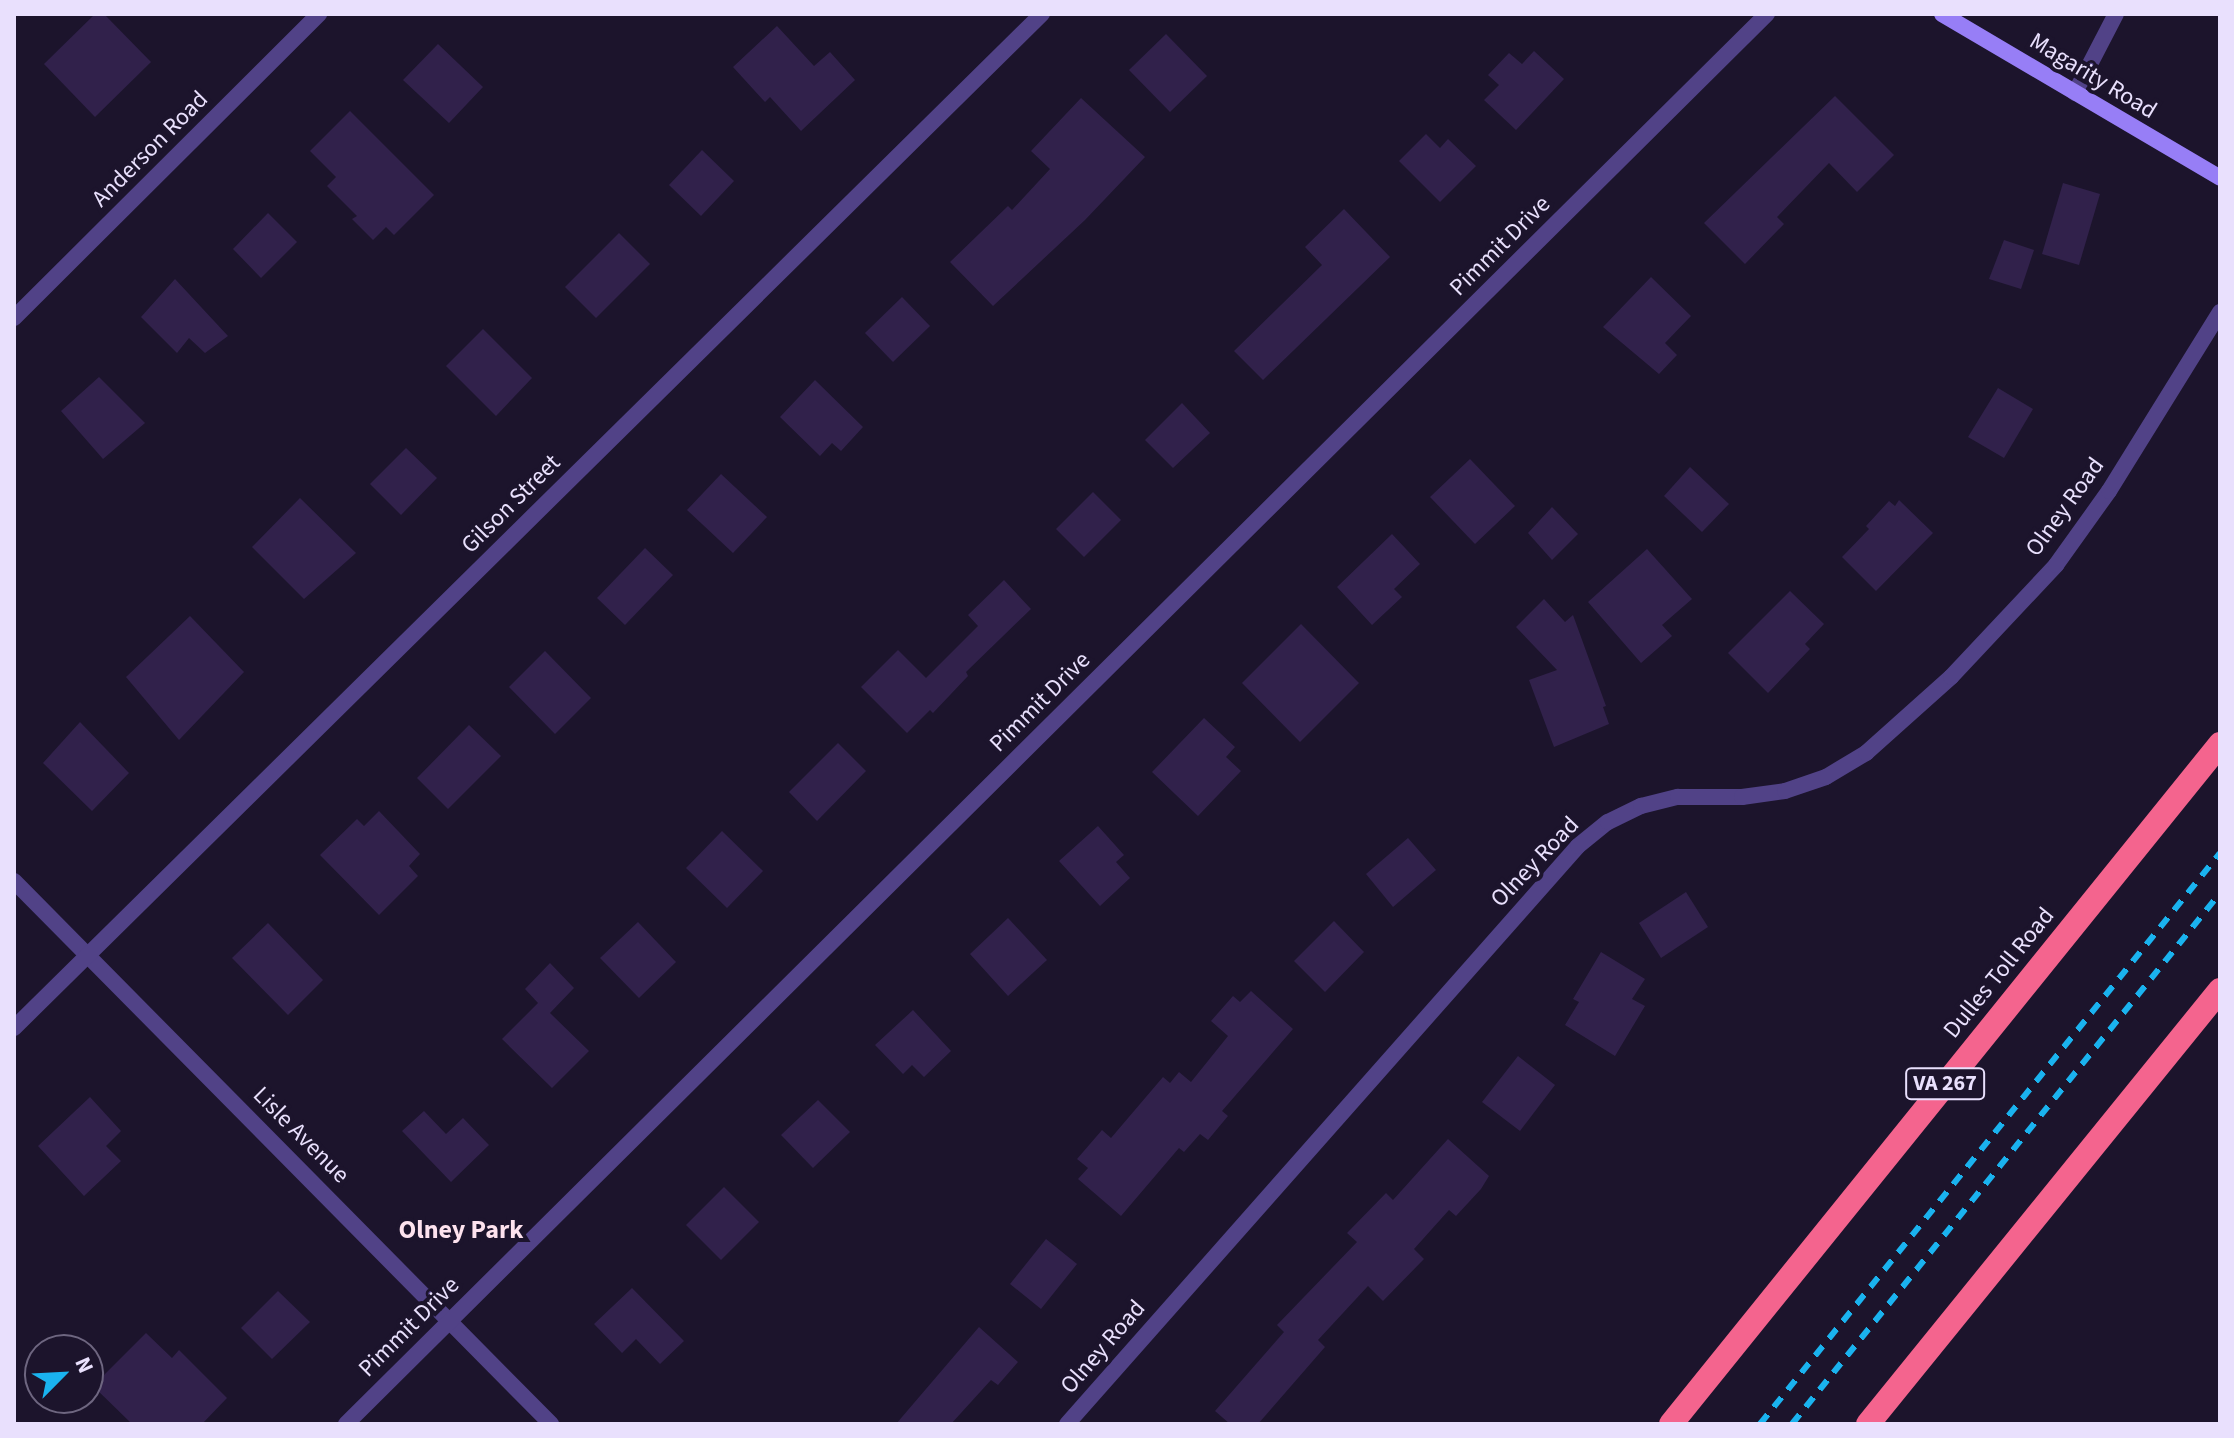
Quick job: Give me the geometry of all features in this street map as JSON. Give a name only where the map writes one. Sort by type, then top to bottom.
[{"type":"highway","name":"Dulles Toll Road","points":[[1671,1424],[2220,744]]},
{"type":"highway","points":[[1868,1424],[2220,990]]},
{"type":"main road","name":"Magarity Road","points":[[1942,14],[2220,178]]},
{"type":"street","name":"Anderson Road","points":[[14,318],[319,14]]},
{"type":"street","name":"Gilson Street","points":[[14,1028],[1042,14]]},
{"type":"street","name":"Pimmit Drive","points":[[346,1424],[1767,14]]},
{"type":"street","points":[[2075,93],[2116,14]]},
{"type":"street","name":"Olney Road","points":[[1067,1424],[1578,846],[1608,822],[1641,806],[1678,797],[1742,797],[1785,791],[1826,777],[1866,753],[1951,677],[2056,565],[2109,491],[2220,312]]},
{"type":"street","name":"Lisle Avenue","points":[[14,881],[551,1424]]},
{"type":"building","points":[[95,14],[104,14],[151,62],[95,117],[44,64]]},
{"type":"building","points":[[777,26],[814,66],[830,52],[855,80],[801,131],[770,97],[765,102],[733,67]]},
{"type":"building","points":[[1166,34],[1207,76],[1170,112],[1129,70]]},
{"type":"building","points":[[438,44],[483,87],[449,123],[403,80]]},
{"type":"building","points":[[1534,51],[1564,79],[1516,130],[1484,100],[1499,85],[1488,75],[1509,53],[1522,64]]},
{"type":"building","points":[[1835,96],[1894,155],[1857,192],[1829,163],[1777,217],[1784,224],[1745,264],[1704,223]]},
{"type":"building","points":[[1081,98],[1145,157],[1085,220],[993,306],[950,262],[1008,206],[1012,210],[1050,169],[1031,151]]},
{"type":"building","points":[[350,111],[434,195],[394,235],[386,227],[373,240],[352,219],[357,216],[327,186],[336,177],[310,151]]},
{"type":"building","points":[[1426,134],[1440,148],[1448,139],[1476,166],[1440,202],[1399,161]]},
{"type":"building","points":[[702,150],[734,181],[701,216],[669,185]]},
{"type":"building","points":[[2063,183],[2100,194],[2079,265],[2042,254]]},
{"type":"building","points":[[1344,209],[1390,257],[1263,380],[1234,351],[1322,265],[1305,247]]},
{"type":"building","points":[[268,213],[297,242],[261,278],[233,249]]},
{"type":"building","points":[[619,233],[650,264],[596,318],[565,287]]},
{"type":"building","points":[[2004,240],[2034,250],[2021,289],[1989,279]]},
{"type":"building","points":[[1651,277],[1691,316],[1665,343],[1677,355],[1659,374],[1603,327]]},
{"type":"building","points":[[175,279],[228,336],[205,353],[189,338],[177,353],[141,317]]},
{"type":"building","points":[[902,297],[930,326],[893,362],[865,333]]},
{"type":"building","points":[[483,329],[532,378],[496,416],[446,366]]},
{"type":"building","points":[[99,377],[145,423],[103,459],[61,411]]},
{"type":"building","points":[[815,380],[863,427],[841,451],[832,443],[820,456],[780,417]]},
{"type":"building","points":[[1998,388],[2033,409],[2004,458],[1968,437]]},
{"type":"building","points":[[1182,403],[1210,433],[1173,468],[1145,440]]},
{"type":"building","points":[[406,448],[437,478],[401,515],[370,484]]},
{"type":"building","points":[[1470,459],[1515,506],[1475,544],[1430,497]]},
{"type":"building","points":[[1690,467],[1729,504],[1702,532],[1664,496]]},
{"type":"building","points":[[721,474],[767,517],[733,553],[687,510]]},
{"type":"building","points":[[1093,492],[1121,520],[1084,557],[1056,529]]},
{"type":"building","points":[[300,498],[356,553],[304,599],[252,547]]},
{"type":"building","points":[[1899,500],[1933,533],[1876,591],[1842,557],[1869,529],[1866,526],[1889,501],[1895,506]]},
{"type":"building","points":[[1552,507],[1578,534],[1552,560],[1528,533]]},
{"type":"building","points":[[1392,534],[1420,564],[1394,589],[1402,597],[1372,625],[1337,587]]},
{"type":"building","points":[[645,548],[673,575],[625,625],[597,598]]},
{"type":"building","points":[[1647,549],[1692,599],[1662,625],[1672,636],[1641,663],[1588,602]]},
{"type":"building","points":[[1004,580],[1031,609],[966,672],[968,676],[933,713],[930,710],[907,733],[861,687],[898,650],[926,678],[978,626],[968,615]]},
{"type":"building","points":[[1790,591],[1824,624],[1805,644],[1810,649],[1768,693],[1728,653]]},
{"type":"building","points":[[1544,599],[1565,622],[1573,615],[1606,706],[1603,707],[1609,724],[1554,747],[1529,680],[1557,670],[1516,627]]},
{"type":"building","points":[[190,616],[244,672],[179,740],[126,677]]},
{"type":"building","points":[[1301,624],[1359,683],[1300,742],[1242,683]]},
{"type":"building","points":[[545,651],[591,698],[555,734],[509,687]]},
{"type":"building","points":[[1204,718],[1235,747],[1226,757],[1241,771],[1198,816],[1152,772]]},
{"type":"building","points":[[80,722],[129,773],[92,811],[43,763]]},
{"type":"building","points":[[469,725],[501,756],[448,809],[417,778]]},
{"type":"building","points":[[838,743],[866,771],[817,821],[789,792]]},
{"type":"building","points":[[379,811],[420,854],[409,866],[418,876],[379,915],[320,855],[357,819],[364,826]]},
{"type":"building","points":[[1098,826],[1124,855],[1116,862],[1130,878],[1100,906],[1059,861]]},
{"type":"building","points":[[722,831],[763,871],[727,908],[686,868]]},
{"type":"building","points":[[1408,838],[1436,870],[1393,907],[1366,874]]},
{"type":"building","points":[[1686,892],[1708,927],[1661,958],[1639,923]]},
{"type":"building","points":[[1008,918],[1047,960],[1008,996],[970,954]]},
{"type":"building","points":[[1334,921],[1364,952],[1325,992],[1294,961]]},
{"type":"building","points":[[638,922],[676,962],[639,998],[600,958]]},
{"type":"building","points":[[268,923],[323,980],[288,1015],[232,958]]},
{"type":"building","points":[[1601,952],[1645,979],[1632,999],[1645,1006],[1615,1056],[1565,1025],[1579,1002],[1573,999]]},
{"type":"building","points":[[550,963],[574,988],[550,1013],[589,1051],[552,1088],[502,1039],[538,1003],[525,989]]},
{"type":"building","points":[[1251,991],[1293,1029],[1222,1111],[1228,1116],[1208,1140],[1200,1134],[1184,1152],[1179,1148],[1121,1216],[1078,1179],[1088,1168],[1077,1159],[1102,1130],[1111,1138],[1163,1077],[1170,1083],[1179,1072],[1191,1082],[1228,1036],[1211,1021],[1233,996],[1240,1002]]},
{"type":"building","points":[[913,1010],[951,1051],[924,1077],[912,1065],[903,1074],[875,1045]]},
{"type":"building","points":[[1518,1056],[1555,1085],[1520,1131],[1482,1102]]},
{"type":"building","points":[[90,1097],[121,1131],[106,1146],[121,1161],[84,1196],[38,1146]]},
{"type":"building","points":[[818,1100],[850,1132],[813,1168],[781,1135]]},
{"type":"building","points":[[424,1111],[446,1134],[463,1118],[489,1145],[451,1182],[402,1131]]},
{"type":"building","points":[[1448,1139],[1489,1176],[1481,1189],[1456,1216],[1449,1210],[1414,1249],[1424,1259],[1383,1301],[1368,1286],[1318,1340],[1325,1347],[1258,1424],[1230,1424],[1215,1411],[1284,1332],[1277,1325],[1357,1242],[1347,1233],[1386,1193],[1393,1200]]},
{"type":"building","points":[[724,1187],[759,1222],[721,1260],[686,1225]]},
{"type":"building","points":[[1046,1239],[1077,1264],[1041,1309],[1010,1284]]},
{"type":"building","points":[[632,1288],[684,1341],[660,1364],[636,1339],[622,1353],[594,1324]]},
{"type":"building","points":[[278,1291],[310,1322],[272,1359],[241,1328]]},
{"type":"building","points":[[979,1327],[1018,1362],[998,1385],[991,1380],[951,1424],[896,1424]]},
{"type":"building","points":[[146,1333],[172,1358],[179,1350],[227,1398],[202,1424],[132,1424],[104,1397],[104,1375]]},
{"type":"railway","points":[[1760,1424],[2220,853]]},
{"type":"railway","points":[[1792,1424],[2220,893]]},
{"type":"district","name":"Olney Park","points":[[461,1230]]}]
